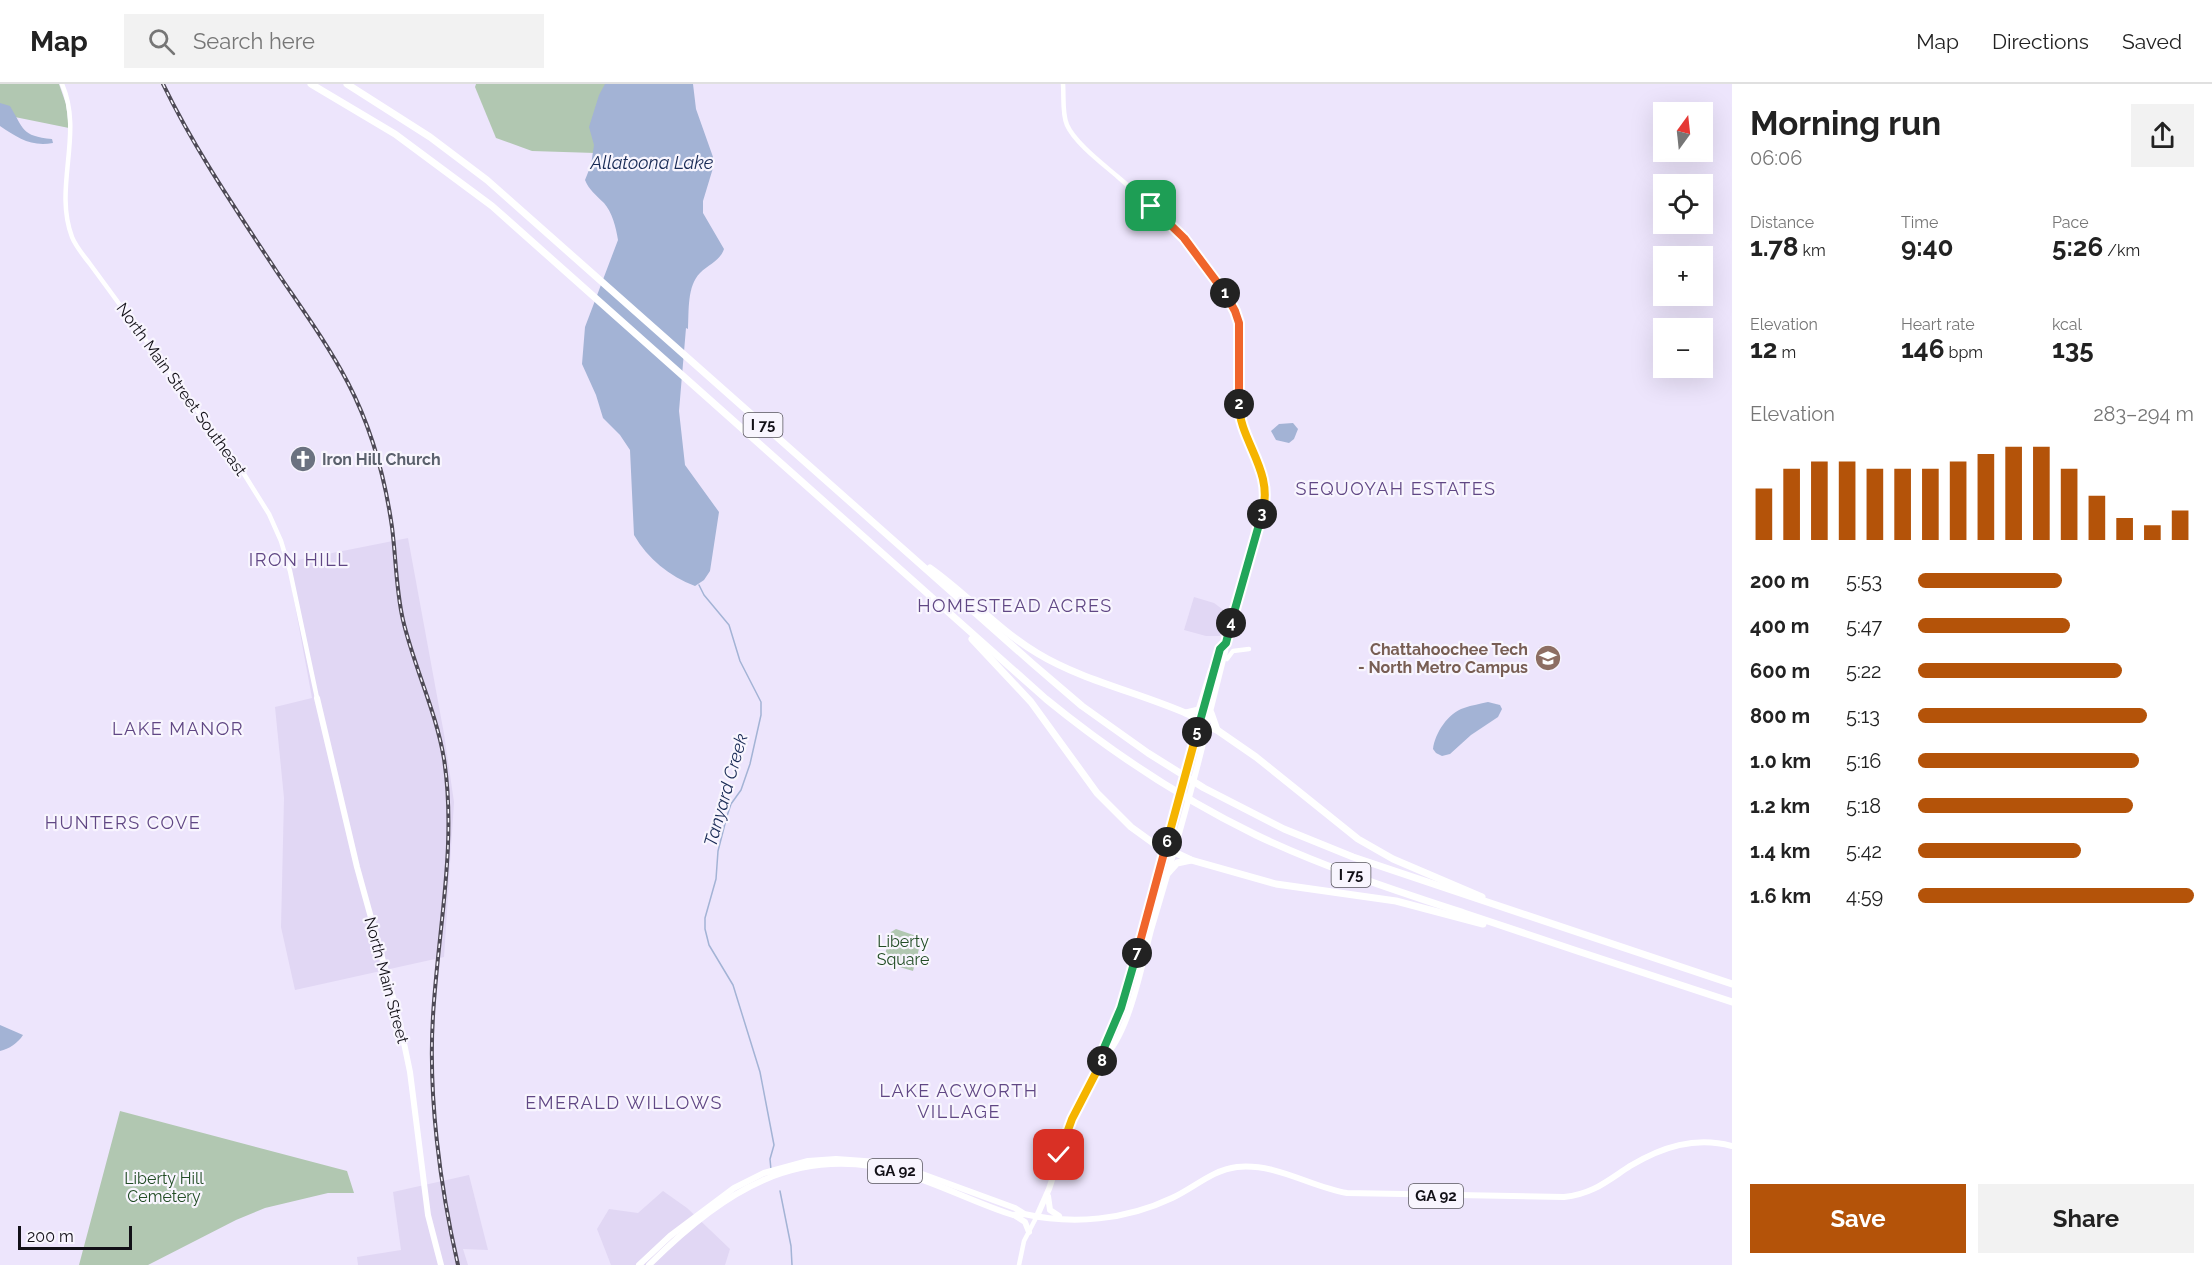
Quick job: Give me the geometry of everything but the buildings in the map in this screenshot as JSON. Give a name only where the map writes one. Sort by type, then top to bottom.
[{"type":"highway","name":"I 75","points":[[311,84],[404,140],[492,206],[1071,720],[1170,788],[1266,840],[1323,864],[1732,1002]]},
{"type":"highway","name":"I 75","points":[[347,84],[430,137],[487,180],[1074,699],[1123,736],[1176,771],[1203,788],[1263,819],[1329,848],[1732,984]]},
{"type":"highway","points":[[903,549],[1038,654],[1064,667],[1186,713],[1199,724],[1217,730],[1268,766],[1358,839],[1393,859],[1494,904]]},
{"type":"highway","points":[[956,620],[1030,702],[1093,789],[1131,826],[1166,850],[1191,860],[1276,884],[1396,901],[1466,920],[1509,928]]},
{"type":"highway","points":[[1186,713],[1199,710],[1211,671],[1216,663]]},
{"type":"highway","points":[[1211,713],[1217,730]]},
{"type":"highway","points":[[1168,873],[1177,863],[1191,860]]},
{"type":"main road","name":"North Main Street","points":[[317,698],[357,867],[399,1019],[410,1072],[428,1215],[441,1265]]},
{"type":"main road","points":[[1037,1216],[1048,1192],[1072,1119],[1103,1058],[1104,1048],[1121,1008],[1199,724]]},
{"type":"main road","points":[[1103,1058],[1111,1051],[1121,1029],[1141,966],[1207,727]]},
{"type":"main road","name":"GA 92","points":[[794,1166],[835,1164],[880,1167],[915,1177],[1013,1215],[1098,1219],[1151,1206],[1173,1197],[1213,1174],[1236,1167],[1276,1170],[1347,1193],[1564,1197],[1591,1191],[1648,1156],[1678,1144],[1702,1141],[1732,1146]]},
{"type":"main road","name":"GA 92","points":[[649,1265],[718,1205],[751,1182],[794,1166],[822,1160],[850,1159],[878,1162],[914,1171],[1015,1208],[1024,1214]]},
{"type":"main road","points":[[639,1264],[719,1198],[751,1182]]},
{"type":"main road","points":[[1048,1192],[1050,1210],[1065,1219]]},
{"type":"main road","points":[[1013,1215],[1025,1222],[1029,1232]]},
{"type":"street","name":"North Main Street Southeast","points":[[62,84],[72,119],[66,197],[72,235],[90,264],[244,474],[268,513],[281,541],[290,571],[317,698]]},
{"type":"street","points":[[1064,84],[1067,126],[1092,154],[1184,238],[1221,285],[1235,311],[1240,339],[1239,409],[1260,464],[1264,483],[1264,507],[1226,643],[1207,727]]},
{"type":"street","points":[[1199,724],[1220,649],[1226,643]]},
{"type":"street","points":[[1213,705],[1228,655],[1237,650],[1249,649]]},
{"type":"street","points":[[1019,1265],[1021,1251],[1037,1216]]},
{"type":"shaded area","points":[[408,538],[444,734],[454,802],[444,957],[295,990],[281,927],[284,798],[275,707],[312,698],[287,562]]},
{"type":"shaded area","points":[[1194,597],[1214,603],[1226,612],[1220,636],[1206,636],[1184,630]]},
{"type":"shaded area","points":[[469,1175],[488,1250],[463,1249],[468,1265],[358,1265],[357,1257],[401,1250],[393,1192]]},
{"type":"shaded area","points":[[663,1191],[687,1208],[730,1249],[725,1265],[611,1265],[597,1229],[609,1209],[638,1213]]},
{"type":"green space","points":[[0,84],[59,84],[66,104],[69,128],[0,114]]},
{"type":"green space","points":[[476,84],[613,84],[595,153],[532,151],[496,138],[475,87]]},
{"type":"green space","name":"Liberty Square","points":[[896,929],[922,938],[913,971],[883,962],[891,932]]},
{"type":"green space","name":"Liberty Hill Cemetery","points":[[120,1111],[347,1171],[354,1193],[328,1193],[265,1208],[236,1220],[148,1265],[79,1265]]},
{"type":"water","name":"Allatoona Lake","points":[[605,84],[693,84],[696,109],[713,157],[713,168],[703,201],[703,213],[724,249],[717,259],[696,278],[691,292],[679,411],[685,465],[719,512],[710,571],[704,580],[695,586],[660,566],[634,535],[630,450],[620,435],[603,418],[596,395],[582,364],[585,327],[618,240],[609,211],[585,180],[591,165],[594,145],[589,127]]},
{"type":"water","points":[[0,103],[10,106],[25,130],[34,136],[52,139],[53,143],[31,143],[0,126]]},
{"type":"water","points":[[1293,423],[1298,429],[1294,439],[1289,443],[1276,440],[1271,431],[1279,424]]},
{"type":"water","points":[[1488,702],[1500,705],[1502,709],[1498,717],[1471,735],[1450,754],[1442,756],[1436,753],[1433,749],[1439,730],[1453,714],[1464,708]]},
{"type":"water","points":[[0,1025],[23,1035],[19,1041],[0,1051]]},
{"type":"waterway","name":"Tanyard Creek","points":[[699,585],[704,595],[729,625],[740,661],[761,702],[761,715],[750,764],[741,790],[731,804],[718,851],[716,879],[705,918],[705,929],[709,945],[733,985],[760,1072],[774,1145],[770,1159],[771,1170]]},
{"type":"waterway","name":"Tanyard Creek","points":[[780,1191],[791,1246],[792,1265]]},
{"type":"railway","points":[[163,84],[217,180],[340,368],[364,417],[381,472],[392,527],[397,586],[403,620],[444,759],[448,855],[435,984],[432,1077],[441,1173],[458,1265]]},
{"type":"place","name":"Iron Hill Church","points":[[303,459]]},
{"type":"place","name":"Chattahoochee Tech - North Metro Campus","points":[[1548,658]]},
{"type":"district","name":"SEQUOYAH ESTATES","points":[[1396,489]]},
{"type":"district","name":"IRON HILL","points":[[299,560]]},
{"type":"district","name":"HOMESTEAD ACRES","points":[[1015,606]]},
{"type":"district","name":"LAKE MANOR","points":[[178,729]]},
{"type":"district","name":"HUNTERS COVE","points":[[123,823]]},
{"type":"district","name":"LAKE ACWORTH VILLAGE","points":[[959,1101]]},
{"type":"district","name":"EMERALD WILLOWS","points":[[624,1103]]},
{"type":"route","points":[[1059,1155],[1072,1119],[1103,1058],[1104,1048],[1121,1008],[1220,649],[1226,643],[1264,507],[1264,483],[1260,464],[1239,409],[1240,339],[1239,323],[1235,311],[1221,285],[1184,238],[1151,206]]}]
